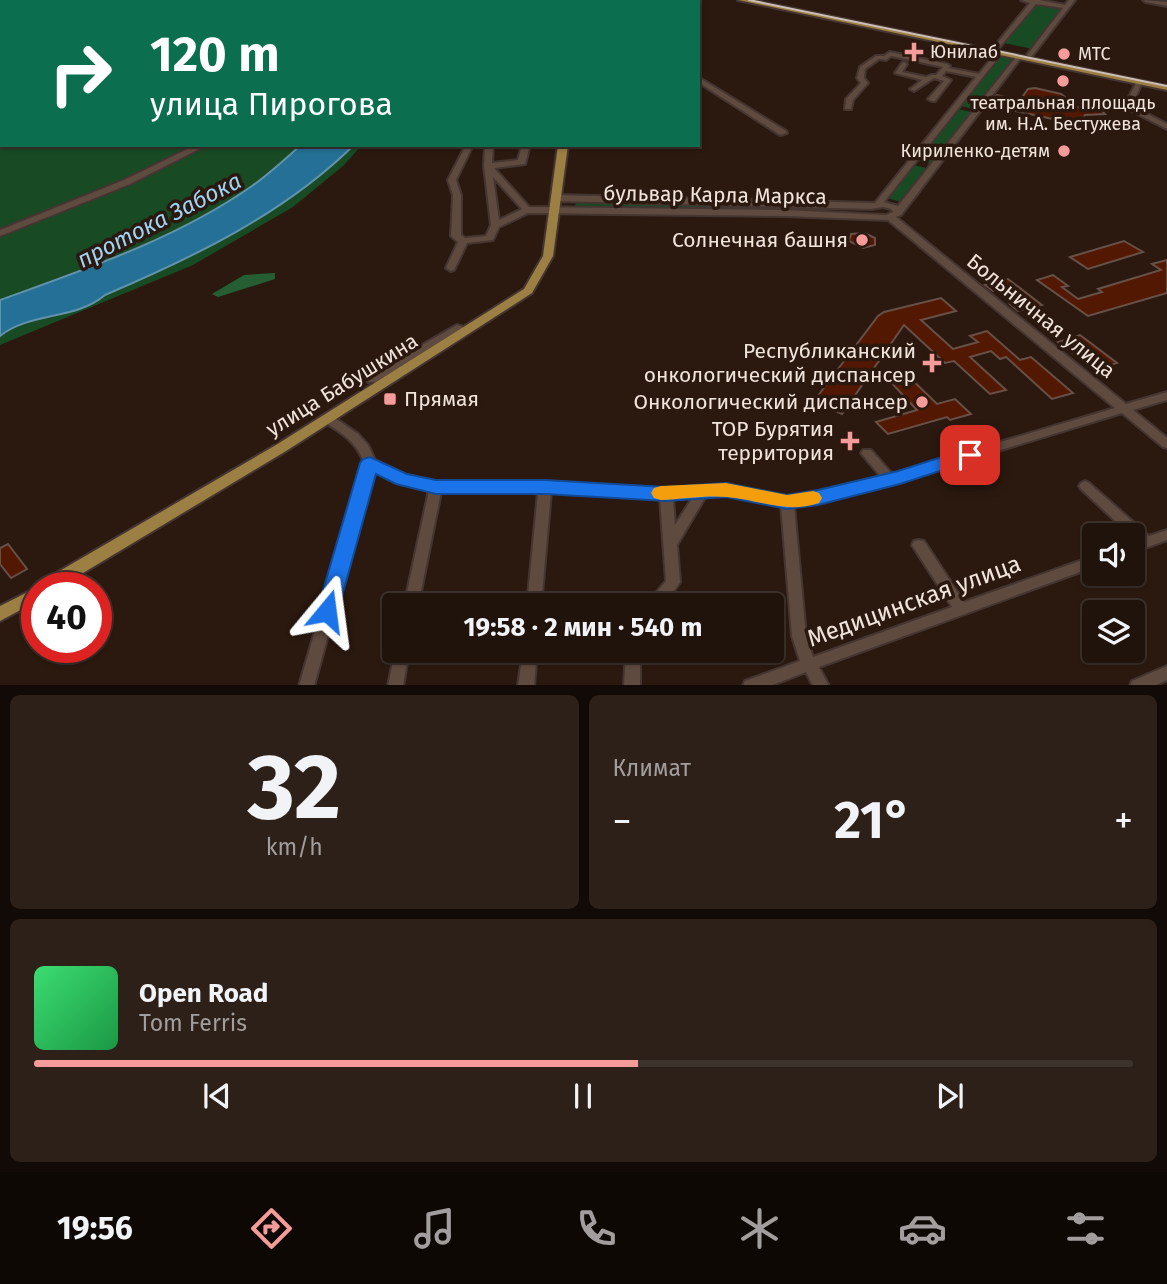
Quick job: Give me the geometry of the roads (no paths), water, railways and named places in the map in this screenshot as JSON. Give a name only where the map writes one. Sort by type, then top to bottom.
[{"type":"main road","points":[[741,0],[1030,55],[1167,86]]},
{"type":"main road","points":[[760,0],[998,51],[1018,58],[1141,80]]},
{"type":"main road","name":"улица Бабушкина","points":[[72,572],[328,418],[519,298],[534,284],[548,257],[563,147]]},
{"type":"main road","points":[[0,614],[21,602]]},
{"type":"street","points":[[1024,0],[1066,7]]},
{"type":"street","points":[[1030,55],[1072,0]]},
{"type":"street","points":[[1146,0],[1167,4]]},
{"type":"street","points":[[1018,58],[894,214],[875,209],[1036,1]]},
{"type":"street","points":[[848,107],[850,99],[864,83],[860,78],[862,68],[890,54],[947,66],[914,89]]},
{"type":"street","points":[[883,59],[942,72],[980,76]]},
{"type":"street","points":[[904,64],[898,73],[929,80]]},
{"type":"street","points":[[932,99],[948,80],[942,72]]},
{"type":"street","points":[[700,80],[783,133]]},
{"type":"street","points":[[1141,80],[1128,106],[1167,127]]},
{"type":"street","points":[[956,107],[976,111]]},
{"type":"street","points":[[0,233],[127,182],[199,147]]},
{"type":"street","points":[[468,147],[452,180],[457,195],[456,236],[463,241],[489,238],[495,225],[488,166],[489,147]]},
{"type":"street","points":[[488,166],[522,162],[526,147]]},
{"type":"street","points":[[912,161],[933,167]]},
{"type":"street","points":[[488,166],[527,210]]},
{"type":"street","points":[[739,202],[740,212]]},
{"type":"street","name":"бульвар Карла Маркса","points":[[555,204],[739,202],[875,209]]},
{"type":"street","points":[[495,225],[527,210],[555,204]]},
{"type":"street","name":"бульвар Карла Маркса","points":[[555,204],[740,212],[875,209]]},
{"type":"street","name":"Больничная улица","points":[[894,214],[924,246],[925,255],[935,263],[949,265],[1167,444]]},
{"type":"street","points":[[451,268],[463,241]]},
{"type":"street","points":[[372,379],[457,328],[467,331]]},
{"type":"street","points":[[370,463],[403,479],[436,487],[545,487],[666,494],[726,490],[787,502],[818,498],[890,480],[1167,396]]},
{"type":"street","points":[[306,685],[370,463],[366,448],[355,436],[328,418]]},
{"type":"street","points":[[867,453],[890,480]]},
{"type":"street","points":[[1085,485],[1147,542],[1167,535]]},
{"type":"street","points":[[414,593],[436,487]]},
{"type":"street","points":[[535,593],[545,487]]},
{"type":"street","points":[[671,541],[702,492]]},
{"type":"street","points":[[664,593],[673,582],[666,494]]},
{"type":"street","points":[[787,502],[799,636],[808,663],[822,685]]},
{"type":"street","points":[[919,545],[961,609]]},
{"type":"street","name":"Медицинская улица","points":[[750,685],[1082,565]]},
{"type":"street","points":[[395,685],[400,663]]},
{"type":"street","points":[[527,685],[529,663]]},
{"type":"street","points":[[632,685],[633,663]]},
{"type":"street","points":[[1137,685],[1161,679]]},
{"type":"water","points":[[299,147],[352,147],[298,192],[237,232],[81,309],[25,323],[0,336],[0,300],[65,277],[162,237],[223,205],[271,171]]},
{"type":"tram line","points":[[749,0],[1167,86]]},
{"type":"place","name":"Юнилаб","points":[[914,52]]},
{"type":"place","name":"МТС","points":[[1064,54]]},
{"type":"place","name":"театральная площадь им. Н.А. Бестужева","points":[[1063,81]]},
{"type":"place","name":"Кириленко-детям","points":[[1064,151]]},
{"type":"place","name":"Солнечная башня","points":[[862,240]]},
{"type":"place","name":"Республиканский онкологический диспансер","points":[[932,363]]},
{"type":"place","name":"Прямая","points":[[390,399]]},
{"type":"place","name":"Онкологический диспансер","points":[[922,402]]},
{"type":"place","name":"ТОР Бурятия территория","points":[[850,441]]},
{"type":"water label","name":"протока Забока","points":[[159,220]]}]
